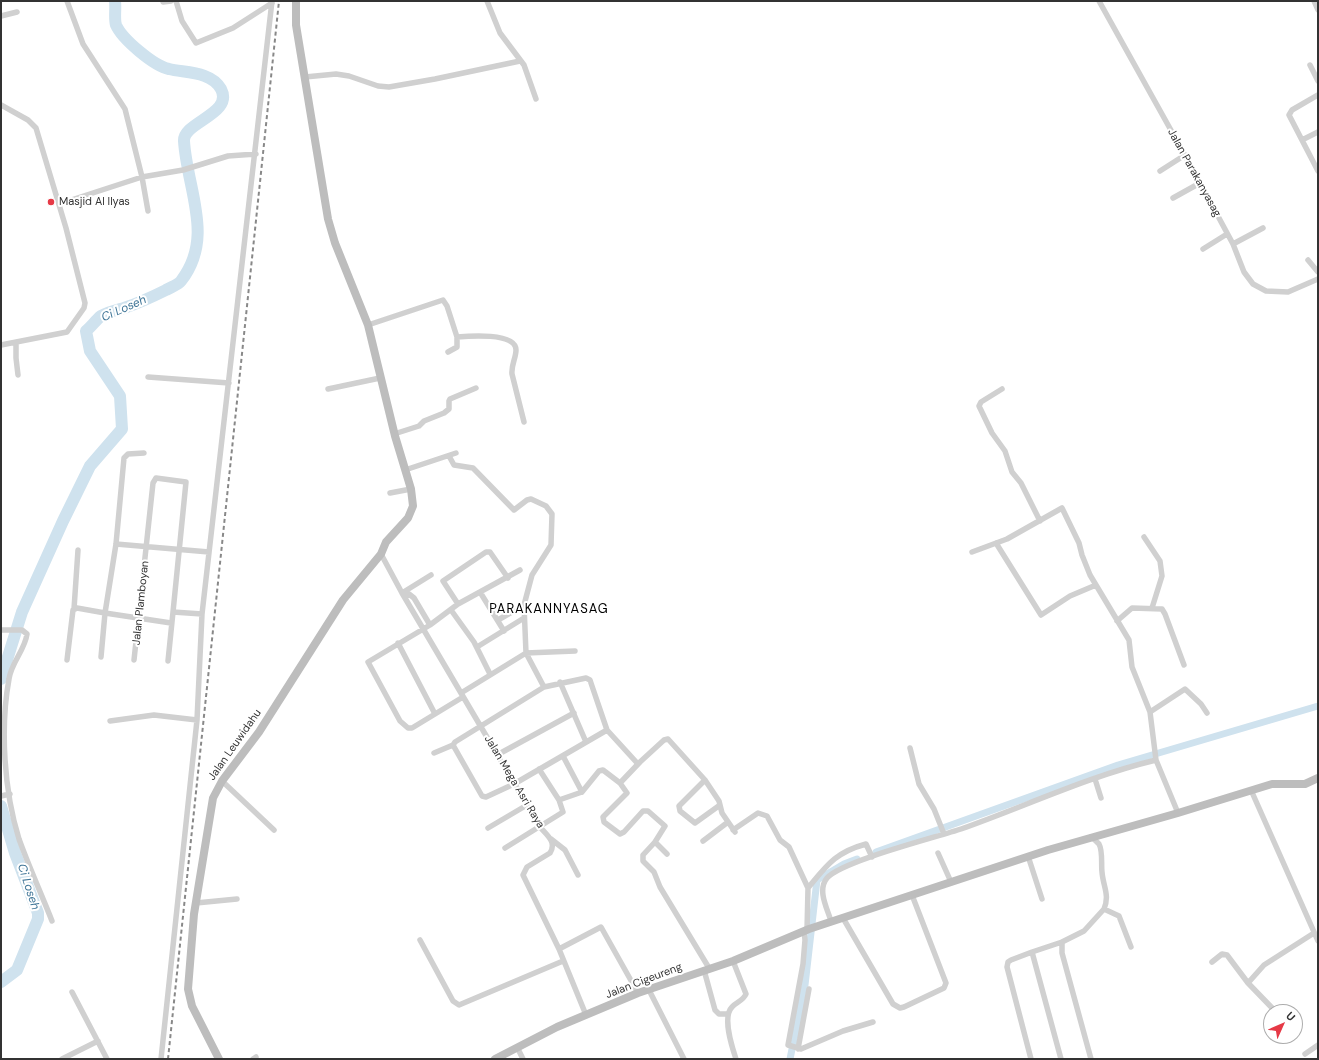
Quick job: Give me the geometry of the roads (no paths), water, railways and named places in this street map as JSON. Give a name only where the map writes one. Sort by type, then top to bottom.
[{"type":"street","points":[[67,1],[83,44],[123,104],[142,177],[148,211]]},
{"type":"street","points":[[163,2],[171,1]]},
{"type":"street","points":[[176,1],[182,21],[193,41],[196,43],[233,28],[272,2]]},
{"type":"street","name":"Jalan Leuwidahu","points":[[219,1059],[188,995],[196,903],[210,807],[215,793],[222,782],[259,732],[343,600],[381,554],[386,542],[411,513],[413,506],[411,488],[394,434],[368,325],[335,243],[328,219],[296,25],[296,1]]},
{"type":"street","points":[[487,1],[500,33],[527,73],[536,99]]},
{"type":"street","name":"Jalan Parakanyasag","points":[[1100,1],[1200,183],[1232,244],[1244,272],[1257,288],[1266,290],[1288,292],[1318,279]]},
{"type":"street","points":[[1314,1],[1318,10]]},
{"type":"street","points":[[161,1059],[197,720],[202,614],[256,154],[272,2]]},
{"type":"street","points":[[1,16],[17,12]]},
{"type":"street","points":[[305,77],[336,74],[349,76],[378,86],[389,87],[520,61]]},
{"type":"street","points":[[1310,65],[1318,80]]},
{"type":"street","points":[[1318,95],[1289,112],[1288,115],[1318,170]]},
{"type":"street","points":[[1,104],[28,120],[36,128],[59,204],[84,297],[84,308],[67,332],[1,345]]},
{"type":"street","points":[[1302,140],[1318,132]]},
{"type":"street","points":[[59,204],[142,177],[183,170],[228,156],[256,154]]},
{"type":"street","points":[[1160,171],[1185,155]]},
{"type":"street","points":[[1173,198],[1200,183]]},
{"type":"street","points":[[1232,244],[1263,228]]},
{"type":"street","points":[[1203,248],[1227,234]]},
{"type":"street","points":[[1308,260],[1318,272]]},
{"type":"street","points":[[368,325],[440,300],[446,303],[457,337],[457,346],[448,352]]},
{"type":"street","points":[[457,337],[494,336],[504,338],[514,344],[516,349],[512,374],[524,422]]},
{"type":"street","points":[[16,343],[18,376]]},
{"type":"street","points":[[148,377],[229,383]]},
{"type":"street","points":[[328,390],[380,378]]},
{"type":"street","points":[[394,434],[414,428],[424,421],[444,413],[449,409],[448,401],[450,399],[476,388]]},
{"type":"street","points":[[1002,389],[980,402],[980,406],[992,434],[1005,451],[1012,472],[1021,483],[1040,521]]},
{"type":"street","points":[[101,657],[105,613],[116,544],[124,458],[128,454],[144,453]]},
{"type":"street","points":[[405,470],[456,453]]},
{"type":"street","points":[[449,456],[454,465],[473,468],[514,510],[527,500],[531,499],[546,506],[552,514],[551,545],[532,575],[524,605],[526,652],[544,687]]},
{"type":"street","name":"Jalan Plamboyan","points":[[134,660],[153,483],[156,478],[186,482],[179,550]]},
{"type":"street","points":[[390,493],[411,488]]},
{"type":"street","points":[[972,552],[996,543],[1062,508],[1079,543],[1085,563],[1096,585],[1129,640],[1132,667],[1150,712],[1156,756],[1178,813]]},
{"type":"street","points":[[1144,537],[1160,561],[1162,576],[1154,596],[1152,608]]},
{"type":"street","points":[[996,543],[1041,615],[1070,596],[1096,585]]},
{"type":"street","points":[[116,544],[210,552]]},
{"type":"street","points":[[67,660],[71,616],[74,609],[78,550]]},
{"type":"street","points":[[168,661],[179,550]]},
{"type":"street","points":[[458,604],[443,581],[486,552],[490,552],[508,578]]},
{"type":"street","name":"Jalan Mega Asri Raya","points":[[381,554],[514,784],[540,827],[551,839],[553,846],[550,853],[528,867],[523,875],[559,949],[586,1015]]},
{"type":"street","points":[[520,570],[508,578],[458,604],[424,629],[371,659],[369,664],[404,725],[412,728],[436,714],[490,674],[526,652],[575,651]]},
{"type":"street","points":[[403,594],[431,575]]},
{"type":"street","points":[[480,592],[504,631]]},
{"type":"street","points":[[403,594],[409,594],[414,598],[430,625]]},
{"type":"street","points":[[498,620],[524,605]]},
{"type":"street","points":[[74,609],[77,608],[172,623]]},
{"type":"street","points":[[1117,621],[1132,608],[1162,609],[1184,665]]},
{"type":"street","points":[[451,610],[477,647],[490,674]]},
{"type":"street","points":[[173,612],[202,614]]},
{"type":"street","points":[[477,647],[524,618]]},
{"type":"street","points":[[3,630],[22,630],[27,635],[8,679],[5,724],[6,768],[19,838],[52,921]]},
{"type":"street","points":[[398,643],[436,714]]},
{"type":"street","points":[[434,753],[453,745],[455,742],[544,687],[581,678],[590,680],[607,730],[638,764]]},
{"type":"street","points":[[560,682],[586,742]]},
{"type":"street","points":[[1150,712],[1186,689],[1201,704],[1207,713]]},
{"type":"street","points":[[497,755],[574,713]]},
{"type":"street","points":[[110,721],[154,715],[197,720]]},
{"type":"street","points":[[453,745],[482,796],[486,798],[514,784],[607,730]]},
{"type":"street","points":[[620,783],[664,740],[668,739],[705,780],[720,805],[722,813],[734,831],[758,813],[767,816],[780,840],[789,847],[808,888],[807,930],[799,994],[794,1023],[788,1041],[795,1048],[805,1048],[843,1031],[873,1022]]},
{"type":"street","points":[[910,748],[919,784],[934,809],[943,833]]},
{"type":"street","points":[[563,756],[582,792]]},
{"type":"street","points":[[831,921],[822,894],[824,882],[835,873],[871,856],[943,833],[1156,756]]},
{"type":"street","points":[[505,848],[562,813],[559,800],[539,769]]},
{"type":"street","points":[[559,800],[582,792],[601,770],[608,772],[627,791],[626,794],[603,817],[603,820],[620,834],[624,832],[643,811],[648,811],[665,826],[655,842],[643,855],[643,861],[654,872],[660,887],[707,969],[715,1010],[719,1014],[728,1014]]},
{"type":"street","name":"Jalan Cigeureng","points":[[495,1059],[517,1047],[586,1015],[638,993],[733,961],[831,921],[1028,856],[1178,813],[1251,790],[1272,784],[1305,784],[1318,778]]},
{"type":"street","points":[[1095,779],[1100,798]]},
{"type":"street","points":[[705,780],[679,806],[680,811],[694,823],[720,805]]},
{"type":"street","points":[[222,782],[274,830]]},
{"type":"street","points":[[1251,790],[1318,941]]},
{"type":"street","points":[[1,796],[10,794]]},
{"type":"street","points":[[488,828],[527,805]]},
{"type":"street","points":[[703,840],[728,822]]},
{"type":"street","points":[[1031,1059],[1007,968],[1008,962],[1062,942],[1084,931],[1104,909],[1107,903],[1107,890],[1101,870],[1101,852],[1099,844],[1092,837]]},
{"type":"street","points":[[551,839],[564,850],[578,875]]},
{"type":"street","points":[[655,842],[667,854]]},
{"type":"street","points":[[808,888],[831,860],[848,850],[866,844],[871,856]]},
{"type":"street","points":[[938,853],[951,882]]},
{"type":"street","points":[[1028,856],[1042,900]]},
{"type":"street","points":[[843,918],[892,1004],[900,1008],[904,1007],[944,988],[946,983],[912,895]]},
{"type":"street","points":[[196,903],[237,899]]},
{"type":"street","points":[[1104,909],[1119,916],[1131,947]]},
{"type":"street","points":[[559,949],[601,927],[638,993]]},
{"type":"street","points":[[1248,983],[1264,965],[1314,933]]},
{"type":"street","points":[[420,940],[453,1001],[459,1005],[563,961]]},
{"type":"street","points":[[1062,942],[1062,953],[1091,1059]]},
{"type":"street","points":[[1032,952],[1061,1059]]},
{"type":"street","points":[[1212,962],[1222,954],[1227,954],[1248,983],[1268,1004]]},
{"type":"street","points":[[733,961],[746,994],[742,1000],[732,1006],[728,1014],[730,1039],[736,1059]]},
{"type":"street","points":[[795,1048],[809,989]]},
{"type":"street","points":[[649,990],[684,1059]]},
{"type":"street","points":[[72,992],[107,1059]]},
{"type":"street","points":[[62,1059],[98,1041]]},
{"type":"street","points":[[1305,1054],[1318,1045]]},
{"type":"street","points":[[517,1047],[523,1059]]},
{"type":"waterway","name":"Ci Loseh","points":[[1,679],[22,612],[63,521],[90,466],[122,429],[120,396],[90,351],[86,331],[101,316],[140,302],[178,284],[191,264],[196,247],[198,230],[184,141],[186,134],[191,128],[215,111],[221,105],[223,98],[221,89],[217,83],[211,79],[197,74],[163,67],[155,63],[131,44],[119,31],[116,25],[115,1]]},
{"type":"waterway","points":[[876,852],[1118,765],[1318,706]]},
{"type":"waterway","name":"Ci Loseh","points":[[1,806],[15,853],[38,913],[38,919],[17,970],[1,982]]},
{"type":"waterway","points":[[790,1059],[805,985],[817,880],[844,864],[857,859]]},
{"type":"railway","points":[[168,1059],[279,1]]},
{"type":"place","name":"Masjid Al Ilyas","points":[[51,202]]},
{"type":"district","name":"PARAKANNYASAG","points":[[549,610]]}]
